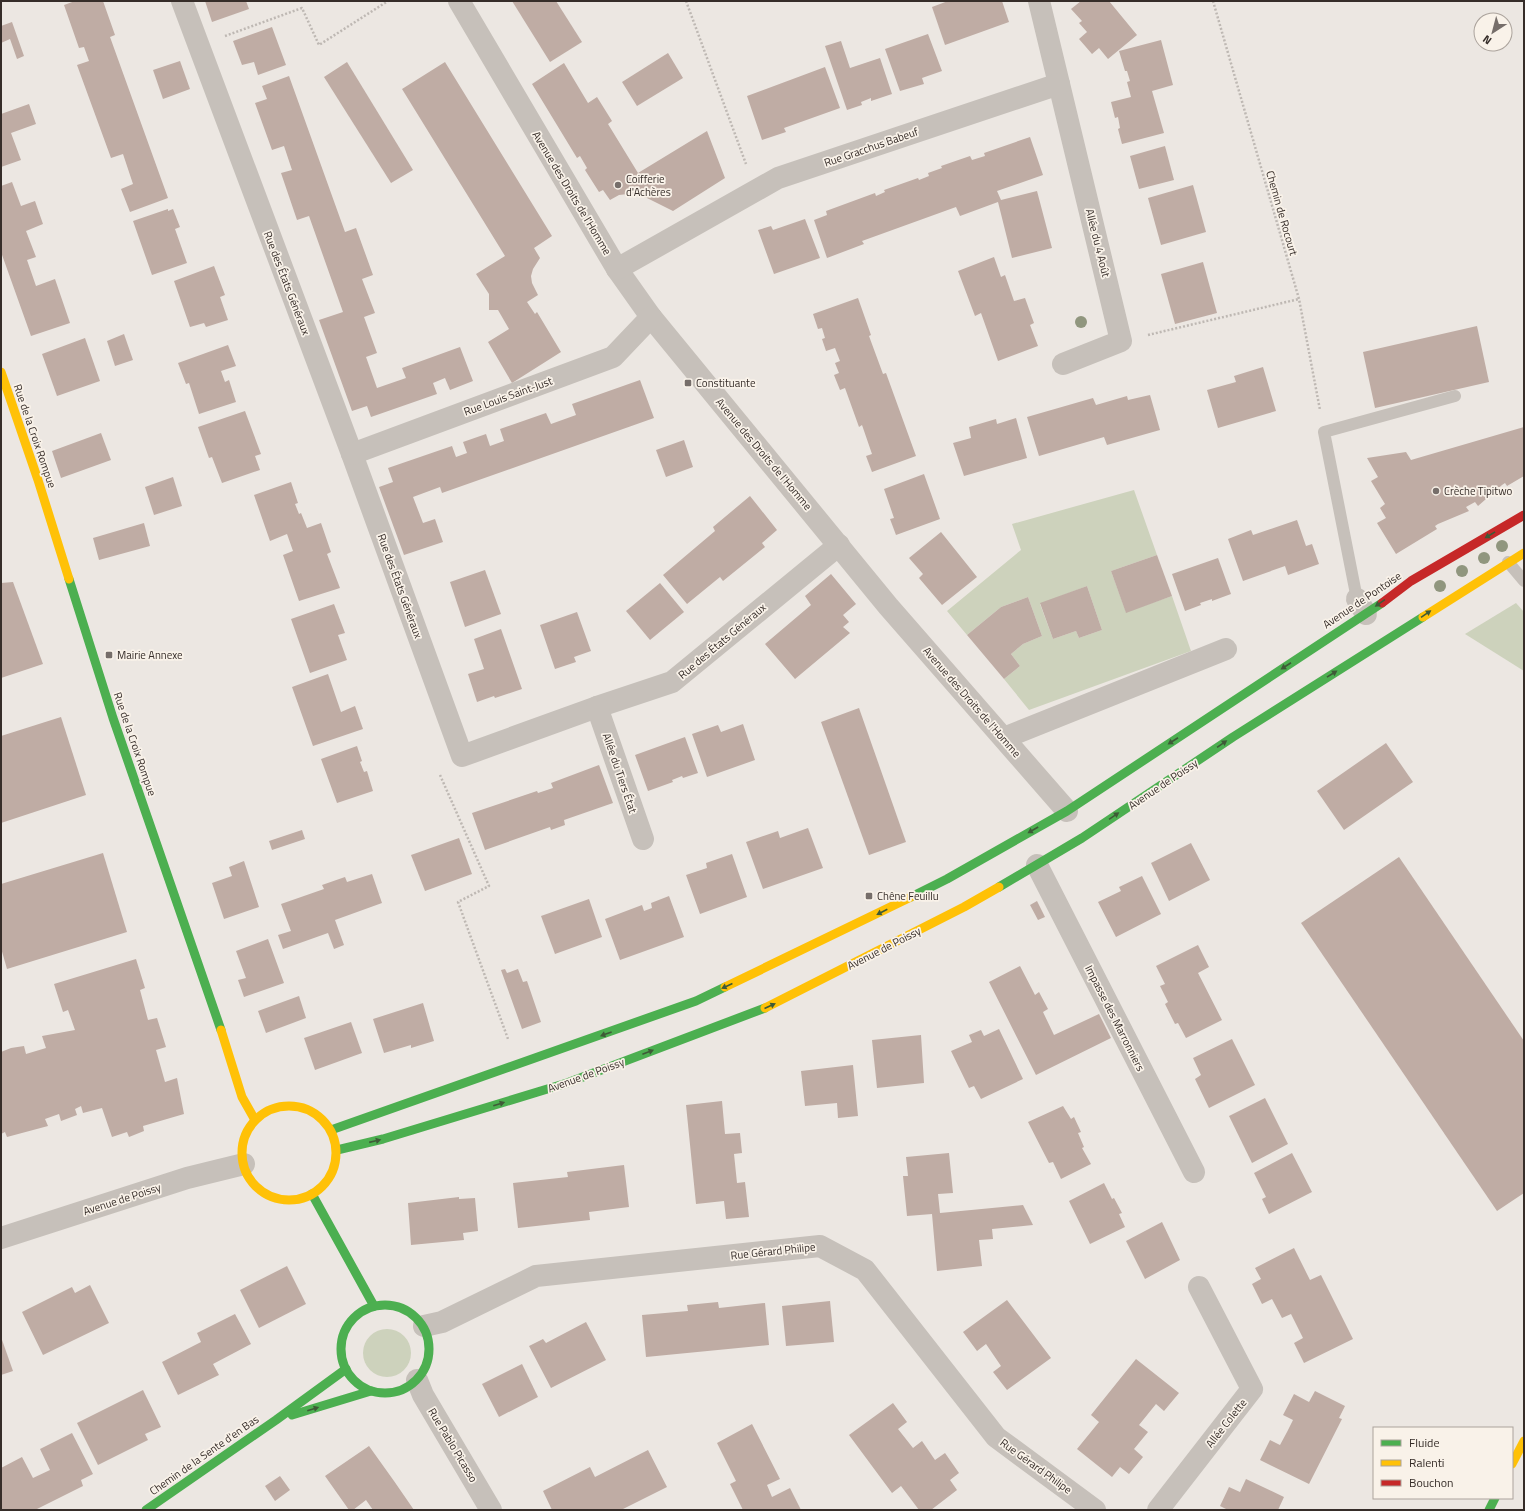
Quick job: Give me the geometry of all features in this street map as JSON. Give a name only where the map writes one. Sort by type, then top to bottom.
[{"type":"street","name":"Avenue des Droits de l'Homme","points":[[459,1],[617,269],[651,317],[888,606],[1069,814]]},
{"type":"street","points":[[1039,1],[1060,84]]},
{"type":"street","name":"Rue des États Généraux","points":[[183,3],[352,454],[462,756],[597,707],[672,682],[839,545]]},
{"type":"street","name":"Rue Gracchus Babeuf","points":[[617,269],[778,178],[1060,84]]},
{"type":"street","name":"Allée du 4 Août","points":[[1060,84],[1122,341]]},
{"type":"street","name":"Rue Louis Saint-Just","points":[[352,454],[613,357],[651,317]]},
{"type":"street","points":[[1063,364],[1122,341]]},
{"type":"street","name":"Rue de la Croix Rompue","points":[[1,372],[38,480],[113,718],[211,1000],[242,1097],[255,1120]]},
{"type":"street","name":"Avenue de Pontoise","points":[[1069,814],[1364,611],[1411,581],[1524,515]]},
{"type":"street","points":[[1508,562],[1524,553]]},
{"type":"street","name":"Avenue de Poissy","points":[[337,1150],[383,1139],[567,1083],[769,1006],[964,907],[1037,865],[1080,834],[1233,737],[1381,640],[1508,562]]},
{"type":"street","points":[[1004,738],[1226,649]]},
{"type":"street","name":"Allée du Tiers État","points":[[597,707],[643,839]]},
{"type":"street","points":[[331,1130],[696,1001],[879,914],[1069,814]]},
{"type":"street","name":"Impasse des Marronniers","points":[[1037,865],[1194,1172]]},
{"type":"street","points":[[288,1106],[306,1109],[320,1117],[331,1130],[337,1150],[335,1163],[331,1175],[323,1186],[312,1194],[296,1199],[279,1199],[264,1192],[251,1181],[245,1168],[242,1154],[246,1135],[255,1120],[272,1109],[288,1106]]},
{"type":"street","name":"Avenue de Poissy","points":[[1,1238],[187,1178],[244,1164]]},
{"type":"street","points":[[312,1194],[374,1306]]},
{"type":"street","name":"Rue Gérard Philipe","points":[[424,1326],[442,1322],[536,1276],[820,1246],[865,1270],[996,1437],[1095,1510]]},
{"type":"street","name":"Allée Colette","points":[[1158,1510],[1252,1389],[1199,1287]]},
{"type":"street","points":[[386,1304],[397,1306],[408,1310],[417,1317],[424,1326],[429,1340],[430,1354],[426,1368],[417,1380],[404,1389],[388,1393],[371,1391],[356,1382],[346,1369],[341,1354],[342,1338],[348,1324],[360,1312],[374,1306],[386,1304]]},
{"type":"street","name":"Chemin de la Sente d'en Bas","points":[[146,1510],[276,1420],[346,1369]]},
{"type":"street","name":"Rue Pablo Picasso","points":[[417,1380],[423,1395],[491,1510]]},
{"type":"street","name":"Chemin de la Sente d'en Bas","points":[[276,1420],[371,1391]]},
{"type":"street","points":[[1513,1462],[1524,1441]]},
{"type":"street","points":[[1489,1510],[1494,1499]]},
{"type":"lane","points":[[1364,611],[1324,432],[1455,396]]},
{"type":"lane","points":[[1508,562],[1524,581]]},
{"type":"path","points":[[198,45],[302,8],[319,45],[388,1]]},
{"type":"path","points":[[686,1],[755,191]]},
{"type":"path","name":"Chemin de Rocourt","points":[[1213,1],[1299,299],[1324,432]]},
{"type":"path","points":[[1122,341],[1299,299]]},
{"type":"path","points":[[462,756],[439,773],[489,886],[458,902],[518,1065]]},
{"type":"green space","points":[[1134,490],[1157,555],[1111,571],[1126,612],[1172,596],[1191,651],[1029,710],[1004,679],[1020,666],[1011,654],[1023,644],[1042,636],[1028,597],[1001,607],[967,635],[947,611],[1021,550],[1012,524]],"holes":[[[1087,586],[1102,630],[1079,638],[1076,631],[1053,639],[1040,604]]]},
{"type":"green space","points":[[1516,603],[1524,612],[1524,671],[1465,634]]},
{"type":"green space","points":[[382,1329],[392,1329],[404,1336],[411,1348],[411,1358],[404,1370],[392,1377],[382,1377],[374,1373],[367,1366],[363,1358],[363,1348],[367,1340],[374,1333]]},
{"type":"building","points":[[75,1],[103,1],[115,35],[110,37],[168,198],[130,212],[121,189],[133,184],[123,154],[111,158],[77,65],[89,61],[84,47],[79,48],[64,5]]},
{"type":"building","points":[[205,1],[246,1],[249,9],[212,22]]},
{"type":"building","points":[[512,1],[556,1],[582,42],[550,62]]},
{"type":"building","points":[[948,1],[1002,1],[1009,22],[945,45],[932,7]]},
{"type":"building","points":[[1081,1],[1109,1],[1137,35],[1108,59],[1099,48],[1092,54],[1079,39],[1087,32],[1079,23],[1082,21],[1071,9]]},
{"type":"building","points":[[12,22],[24,56],[17,59],[10,39],[1,43],[1,26]]},
{"type":"building","points":[[272,27],[286,65],[258,75],[254,62],[242,65],[233,41]]},
{"type":"building","points":[[928,34],[942,71],[922,78],[924,84],[900,91],[885,49]]},
{"type":"building","points":[[1161,40],[1173,85],[1152,91],[1164,133],[1122,144],[1118,129],[1120,128],[1118,117],[1115,118],[1111,102],[1131,97],[1127,82],[1130,81],[1127,71],[1125,71],[1119,51]]},
{"type":"building","points":[[841,41],[850,68],[880,58],[892,94],[871,101],[871,98],[861,102],[862,105],[847,110],[825,46]]},
{"type":"building","points":[[668,53],[683,78],[637,106],[622,82]]},
{"type":"building","points":[[180,61],[190,89],[163,99],[153,70]]},
{"type":"building","points":[[347,62],[413,170],[391,183],[324,77]]},
{"type":"building","points":[[445,62],[552,236],[534,248],[540,258],[533,269],[531,276],[532,283],[538,295],[527,302],[535,314],[537,312],[561,352],[512,383],[488,342],[509,329],[498,310],[489,310],[489,294],[476,274],[505,256],[402,89]]},
{"type":"building","points":[[564,63],[588,103],[597,97],[612,121],[608,124],[638,173],[707,131],[725,178],[673,211],[647,198],[637,195],[619,195],[610,200],[603,190],[599,192],[585,170],[587,168],[580,156],[577,158],[532,84]]},
{"type":"building","points":[[825,67],[840,108],[784,128],[786,132],[762,140],[747,96]]},
{"type":"building","points":[[289,76],[345,232],[356,228],[373,275],[362,279],[375,313],[364,317],[377,353],[366,357],[377,388],[406,378],[402,368],[460,347],[473,381],[450,390],[445,378],[433,383],[437,394],[371,417],[367,406],[352,411],[319,320],[343,312],[309,216],[297,220],[281,173],[292,170],[284,146],[272,150],[255,103],[267,99],[262,86]]},
{"type":"building","points":[[29,104],[36,124],[11,133],[21,160],[1,167],[1,114]]},
{"type":"building","points":[[1030,137],[1043,175],[997,191],[1001,200],[1037,191],[1052,248],[1012,258],[998,202],[960,216],[956,207],[862,241],[864,244],[827,258],[814,220],[827,215],[826,211],[875,193],[876,196],[885,192],[884,190],[918,178],[919,180],[929,176],[928,173],[942,168],[941,166],[970,156],[972,160],[985,156],[984,153]]},
{"type":"building","points":[[1165,146],[1174,180],[1139,189],[1130,156]]},
{"type":"building","points":[[12,182],[21,206],[35,201],[43,224],[26,231],[36,257],[27,260],[36,286],[55,279],[70,323],[31,336],[1,252],[1,186]]},
{"type":"building","points":[[1193,185],[1206,232],[1161,245],[1148,198]]},
{"type":"building","points":[[168,209],[168,211],[173,209],[180,227],[175,229],[187,263],[152,275],[133,221]]},
{"type":"building","points":[[805,219],[820,258],[774,274],[758,230],[771,226],[773,230]]},
{"type":"building","points":[[994,257],[1001,277],[1005,275],[1014,301],[1025,298],[1034,323],[1030,325],[1038,346],[998,361],[981,313],[975,316],[958,271]]},
{"type":"building","points":[[1203,262],[1217,313],[1175,324],[1161,274]]},
{"type":"building","points":[[214,266],[225,295],[220,297],[228,320],[206,327],[204,323],[190,327],[174,281]]},
{"type":"building","points":[[858,298],[871,335],[869,336],[883,374],[886,373],[916,456],[872,472],[866,456],[872,454],[862,425],[859,427],[845,388],[840,390],[834,375],[839,373],[835,363],[840,361],[835,348],[826,351],[822,339],[825,338],[822,328],[818,329],[813,314]]},
{"type":"building","points":[[1477,326],[1489,382],[1375,408],[1363,352]]},
{"type":"building","points":[[124,334],[133,360],[115,366],[107,341]]},
{"type":"building","points":[[85,338],[100,381],[57,396],[42,354]]},
{"type":"building","points":[[228,345],[236,366],[221,371],[225,382],[229,380],[236,402],[199,414],[189,383],[186,384],[178,363]]},
{"type":"building","points":[[1263,367],[1276,411],[1218,428],[1207,390],[1236,382],[1234,376]]},
{"type":"building","points":[[640,380],[654,418],[442,493],[440,487],[413,497],[423,523],[435,519],[443,542],[404,555],[379,487],[393,482],[388,468],[452,446],[456,457],[467,453],[463,442],[486,434],[490,446],[504,441],[500,429],[546,413],[551,424],[576,415],[572,404]]},
{"type":"building","points":[[1150,395],[1160,430],[1107,445],[1104,437],[1039,456],[1027,417],[1093,398],[1096,405],[1127,396],[1128,400]]},
{"type":"building","points":[[245,411],[261,454],[255,456],[260,470],[222,483],[212,457],[209,458],[198,427]]},
{"type":"building","points":[[1016,418],[1027,458],[964,476],[953,443],[971,438],[969,427],[996,419],[997,424]]},
{"type":"building","name":"Crèche Tipitwo","points":[[1524,427],[1524,476],[1507,486],[1505,483],[1478,506],[1475,502],[1466,507],[1469,511],[1438,524],[1435,526],[1437,529],[1396,554],[1377,523],[1386,518],[1380,508],[1385,504],[1371,481],[1378,477],[1367,458],[1406,452],[1411,460]]},
{"type":"building","points":[[101,433],[111,460],[61,478],[52,451]]},
{"type":"building","points":[[684,440],[693,467],[666,477],[656,450]]},
{"type":"building","points":[[924,474],[940,519],[896,535],[890,519],[894,518],[884,489]]},
{"type":"building","points":[[173,477],[182,506],[154,515],[145,487]]},
{"type":"building","points":[[291,482],[298,503],[295,504],[299,514],[301,513],[307,528],[321,523],[331,552],[327,554],[340,588],[299,601],[283,555],[293,551],[287,534],[270,541],[254,495]]},
{"type":"building","points":[[750,496],[777,530],[762,543],[765,547],[723,581],[720,577],[687,604],[663,575],[715,531],[713,527]]},
{"type":"building","points":[[1297,520],[1306,546],[1312,544],[1319,564],[1288,575],[1285,566],[1243,581],[1228,539],[1251,530],[1253,535]]},
{"type":"building","points":[[144,523],[150,546],[99,560],[93,538]]},
{"type":"building","points":[[941,532],[977,577],[942,605],[919,578],[923,574],[909,558]]},
{"type":"building","points":[[1157,555],[1172,596],[1126,613],[1111,571]]},
{"type":"building","points":[[1218,558],[1231,594],[1212,601],[1212,599],[1200,603],[1201,605],[1185,611],[1172,574]]},
{"type":"building","points":[[485,570],[501,614],[465,627],[450,582]]},
{"type":"building","points":[[831,574],[856,604],[843,615],[849,622],[843,627],[850,633],[795,679],[765,644],[811,605],[805,596]]},
{"type":"building","points":[[13,582],[43,664],[1,678],[1,583]]},
{"type":"building","points":[[660,583],[684,612],[650,640],[626,611]]},
{"type":"building","points":[[1087,586],[1102,630],[1079,638],[1076,631],[1053,639],[1040,603]]},
{"type":"building","points":[[1028,597],[1042,636],[1023,644],[1011,654],[1020,666],[1004,679],[967,635],[1001,607]]},
{"type":"building","points":[[334,604],[345,633],[338,635],[347,660],[310,673],[291,619]]},
{"type":"building","points":[[577,612],[591,651],[574,657],[576,662],[555,669],[540,625]]},
{"type":"building","points":[[501,629],[522,689],[477,702],[468,674],[484,669],[474,639]]},
{"type":"building","points":[[328,674],[341,712],[355,706],[363,729],[313,746],[292,687]]},
{"type":"building","points":[[859,708],[906,842],[869,855],[821,722]]},
{"type":"building","points":[[61,717],[86,795],[1,823],[1,736]]},
{"type":"building","points":[[743,724],[755,760],[707,777],[692,734],[718,725],[721,732]]},
{"type":"building","points":[[685,737],[698,773],[683,778],[682,776],[672,780],[673,782],[648,791],[635,755]]},
{"type":"building","points":[[1386,743],[1413,782],[1344,830],[1317,791]]},
{"type":"building","points":[[357,746],[362,761],[360,762],[364,772],[367,771],[373,791],[337,803],[321,759]]},
{"type":"building","points":[[599,765],[613,803],[564,820],[565,825],[551,830],[550,827],[485,850],[472,813],[537,791],[538,793],[553,788],[551,783]]},
{"type":"building","points":[[808,828],[823,868],[763,889],[746,842],[778,831],[780,838]]},
{"type":"building","points":[[302,830],[305,839],[272,850],[269,841]]},
{"type":"building","points":[[459,838],[472,874],[425,891],[411,855]]},
{"type":"building","points":[[1191,843],[1210,880],[1169,901],[1151,863]]},
{"type":"building","points":[[103,853],[127,932],[7,969],[1,948],[1,884]]},
{"type":"building","points":[[732,854],[747,897],[700,914],[686,875],[707,868],[706,863]]},
{"type":"building","points":[[1399,857],[1524,1041],[1524,1193],[1497,1211],[1301,923]]},
{"type":"building","points":[[244,861],[259,907],[224,919],[212,883],[232,876],[229,867]]},
{"type":"building","points":[[372,874],[382,903],[335,920],[344,945],[334,949],[328,933],[283,949],[278,935],[291,931],[281,904],[324,889],[322,885],[345,877],[347,882]]},
{"type":"building","points":[[1142,876],[1161,914],[1116,937],[1098,902],[1121,891],[1119,887]]},
{"type":"building","points":[[669,896],[684,937],[620,960],[605,919],[642,905],[644,911],[652,908],[651,903]]},
{"type":"building","points":[[589,899],[602,937],[555,954],[541,916]]},
{"type":"building","points":[[1037,901],[1045,917],[1038,920],[1030,905]]},
{"type":"building","points":[[268,939],[284,983],[244,997],[238,980],[246,978],[236,951]]},
{"type":"building","points":[[1198,945],[1209,967],[1198,973],[1222,1020],[1186,1038],[1178,1023],[1175,1024],[1165,1004],[1168,1002],[1160,986],[1165,984],[1156,966]]},
{"type":"building","points":[[136,959],[145,988],[140,990],[148,1020],[157,1018],[166,1047],[156,1050],[165,1082],[177,1078],[184,1114],[143,1126],[144,1131],[129,1137],[127,1132],[112,1137],[102,1108],[83,1113],[81,1106],[75,1109],[77,1115],[61,1121],[59,1114],[45,1119],[48,1126],[7,1137],[5,1132],[1,1134],[1,1052],[11,1048],[24,1046],[26,1054],[46,1048],[42,1036],[75,1030],[68,1010],[63,1012],[54,984]]},
{"type":"building","points":[[1020,966],[1035,995],[1039,992],[1048,1009],[1043,1012],[1054,1035],[1099,1014],[1111,1038],[1036,1075],[989,982]]},
{"type":"building","points":[[505,969],[507,973],[518,969],[523,982],[527,981],[541,1022],[522,1029],[501,970]]},
{"type":"building","points":[[299,996],[306,1018],[266,1033],[258,1011]]},
{"type":"building","points":[[423,1003],[434,1041],[411,1048],[411,1045],[384,1053],[373,1019]]},
{"type":"building","points":[[351,1022],[362,1053],[315,1070],[304,1038]]},
{"type":"building","points":[[999,1029],[1023,1079],[981,1099],[974,1086],[969,1088],[951,1051],[972,1042],[969,1035],[981,1030],[984,1036]]},
{"type":"building","points":[[921,1035],[924,1083],[877,1088],[872,1040]]},
{"type":"building","points":[[1232,1039],[1255,1085],[1209,1108],[1195,1079],[1201,1075],[1193,1058]]},
{"type":"building","points":[[853,1065],[858,1116],[838,1118],[837,1103],[805,1106],[801,1071]]},
{"type":"building","points":[[1265,1098],[1288,1144],[1252,1163],[1229,1116]]},
{"type":"building","points":[[722,1101],[725,1134],[740,1133],[742,1153],[734,1154],[737,1183],[745,1182],[749,1217],[726,1219],[724,1201],[696,1204],[686,1105]]},
{"type":"building","points":[[1063,1106],[1071,1119],[1074,1117],[1081,1132],[1078,1133],[1084,1147],[1082,1148],[1091,1164],[1061,1179],[1053,1162],[1049,1163],[1028,1122]]},
{"type":"building","points":[[949,1153],[953,1193],[938,1194],[940,1213],[1023,1205],[1033,1225],[992,1229],[993,1239],[979,1240],[982,1266],[937,1271],[932,1214],[907,1216],[903,1176],[908,1176],[906,1157]]},
{"type":"building","points":[[1292,1153],[1312,1192],[1269,1214],[1262,1199],[1266,1197],[1254,1173]]},
{"type":"building","points":[[624,1165],[629,1207],[589,1212],[590,1220],[518,1228],[513,1183],[568,1177],[567,1172]]},
{"type":"building","points":[[1104,1183],[1112,1199],[1114,1198],[1122,1213],[1119,1214],[1125,1227],[1090,1244],[1069,1201]]},
{"type":"building","points":[[459,1197],[459,1199],[475,1198],[478,1231],[463,1233],[464,1240],[411,1245],[408,1203]]},
{"type":"building","points":[[1162,1222],[1180,1260],[1145,1279],[1126,1241]]},
{"type":"building","points":[[1294,1248],[1310,1280],[1321,1275],[1353,1339],[1304,1363],[1294,1343],[1303,1338],[1291,1314],[1282,1318],[1272,1299],[1262,1304],[1252,1284],[1261,1279],[1255,1268]]},
{"type":"building","points":[[287,1266],[306,1304],[259,1328],[240,1290]]},
{"type":"building","points":[[90,1285],[109,1323],[43,1355],[22,1312],[72,1287],[75,1293]]},
{"type":"building","points":[[1007,1300],[1051,1358],[1007,1390],[993,1372],[1001,1366],[986,1344],[977,1351],[963,1332]]},
{"type":"building","points":[[830,1301],[834,1342],[786,1346],[782,1306]]},
{"type":"building","points":[[718,1302],[719,1308],[765,1303],[769,1345],[646,1357],[642,1315],[688,1311],[687,1305]]},
{"type":"building","points":[[235,1314],[251,1344],[213,1364],[219,1375],[178,1395],[162,1362],[201,1342],[197,1333]]},
{"type":"building","points":[[586,1322],[606,1360],[551,1388],[529,1346],[543,1339],[546,1343]]},
{"type":"building","points":[[1,1337],[13,1371],[1,1375]]},
{"type":"building","points":[[1136,1359],[1179,1393],[1164,1411],[1156,1404],[1139,1425],[1148,1432],[1134,1449],[1143,1457],[1129,1474],[1120,1467],[1112,1477],[1077,1449],[1099,1422],[1091,1415]]},
{"type":"building","points":[[522,1364],[538,1397],[499,1417],[482,1384]]},
{"type":"building","points":[[143,1390],[161,1427],[145,1434],[148,1440],[98,1465],[77,1423]]},
{"type":"building","points":[[1315,1391],[1345,1406],[1339,1418],[1342,1419],[1309,1484],[1260,1460],[1270,1440],[1280,1445],[1287,1432],[1293,1420],[1283,1415],[1294,1394],[1309,1402]]},
{"type":"building","points":[[893,1403],[907,1422],[898,1429],[913,1448],[922,1441],[935,1460],[945,1453],[959,1473],[950,1480],[957,1490],[931,1510],[919,1510],[901,1486],[892,1493],[849,1435]]},
{"type":"building","points":[[752,1424],[780,1479],[767,1485],[772,1497],[790,1488],[801,1510],[743,1510],[730,1484],[736,1481],[717,1443]]},
{"type":"building","points":[[72,1433],[93,1474],[81,1480],[83,1486],[35,1510],[1,1510],[1,1468],[22,1457],[33,1478],[50,1470],[40,1449]]},
{"type":"building","points":[[369,1446],[414,1510],[373,1510],[366,1500],[353,1510],[349,1510],[325,1476]]},
{"type":"building","points":[[648,1450],[667,1487],[621,1510],[552,1510],[543,1491],[590,1467],[595,1477]]},
{"type":"building","points":[[280,1476],[290,1490],[275,1501],[265,1486]]},
{"type":"building","points":[[1246,1479],[1284,1497],[1278,1510],[1228,1510],[1220,1506],[1229,1487],[1240,1492]]},
{"type":"traffic: fast","points":[[69,579],[113,718],[221,1030]]},
{"type":"traffic: fast","points":[[911,897],[947,879],[1067,811],[1382,603]]},
{"type":"traffic: fast","points":[[999,887],[1082,838],[1233,737],[1423,617]]},
{"type":"traffic: fast","points":[[331,1130],[696,1001],[725,987]]},
{"type":"traffic: fast","points":[[337,1150],[383,1139],[567,1083],[765,1008]]},
{"type":"traffic: fast","points":[[312,1194],[374,1306]]},
{"type":"traffic: fast","points":[[385,1305],[402,1308],[416,1318],[426,1332],[429,1349],[426,1366],[416,1380],[402,1390],[385,1393],[368,1390],[354,1380],[344,1366],[341,1349],[344,1332],[354,1318],[368,1308],[385,1305]]},
{"type":"traffic: fast","points":[[146,1510],[276,1420],[346,1369]]},
{"type":"traffic: fast","points":[[292,1415],[371,1391]]},
{"type":"traffic: fast","points":[[1489,1510],[1494,1499]]},
{"type":"traffic: slow","points":[[1,372],[38,480],[69,579]]},
{"type":"traffic: slow","points":[[1423,617],[1524,553]]},
{"type":"traffic: slow","points":[[765,1008],[964,907],[999,887]]},
{"type":"traffic: slow","points":[[725,987],[911,897]]},
{"type":"traffic: slow","points":[[221,1030],[242,1097],[255,1120]]},
{"type":"traffic: slow","points":[[289,1106],[307,1110],[322,1120],[332,1135],[336,1153],[332,1171],[322,1186],[307,1196],[289,1200],[271,1196],[256,1186],[246,1171],[242,1153],[246,1135],[256,1120],[271,1110],[289,1106]]},
{"type":"traffic: slow","points":[[1513,1462],[1524,1441]]},
{"type":"traffic: jam","points":[[1382,603],[1411,581],[1524,515]]},
{"type":"place","name":"Coifferie d'Achères","points":[[618,185]]},
{"type":"place","name":"Constituante","points":[[688,383]]},
{"type":"place","name":"Crèche Tipitwo","points":[[1436,491]]},
{"type":"place","name":"Mairie Annexe","points":[[109,655]]},
{"type":"place","name":"Chêne Feuillu","points":[[869,896]]}]
